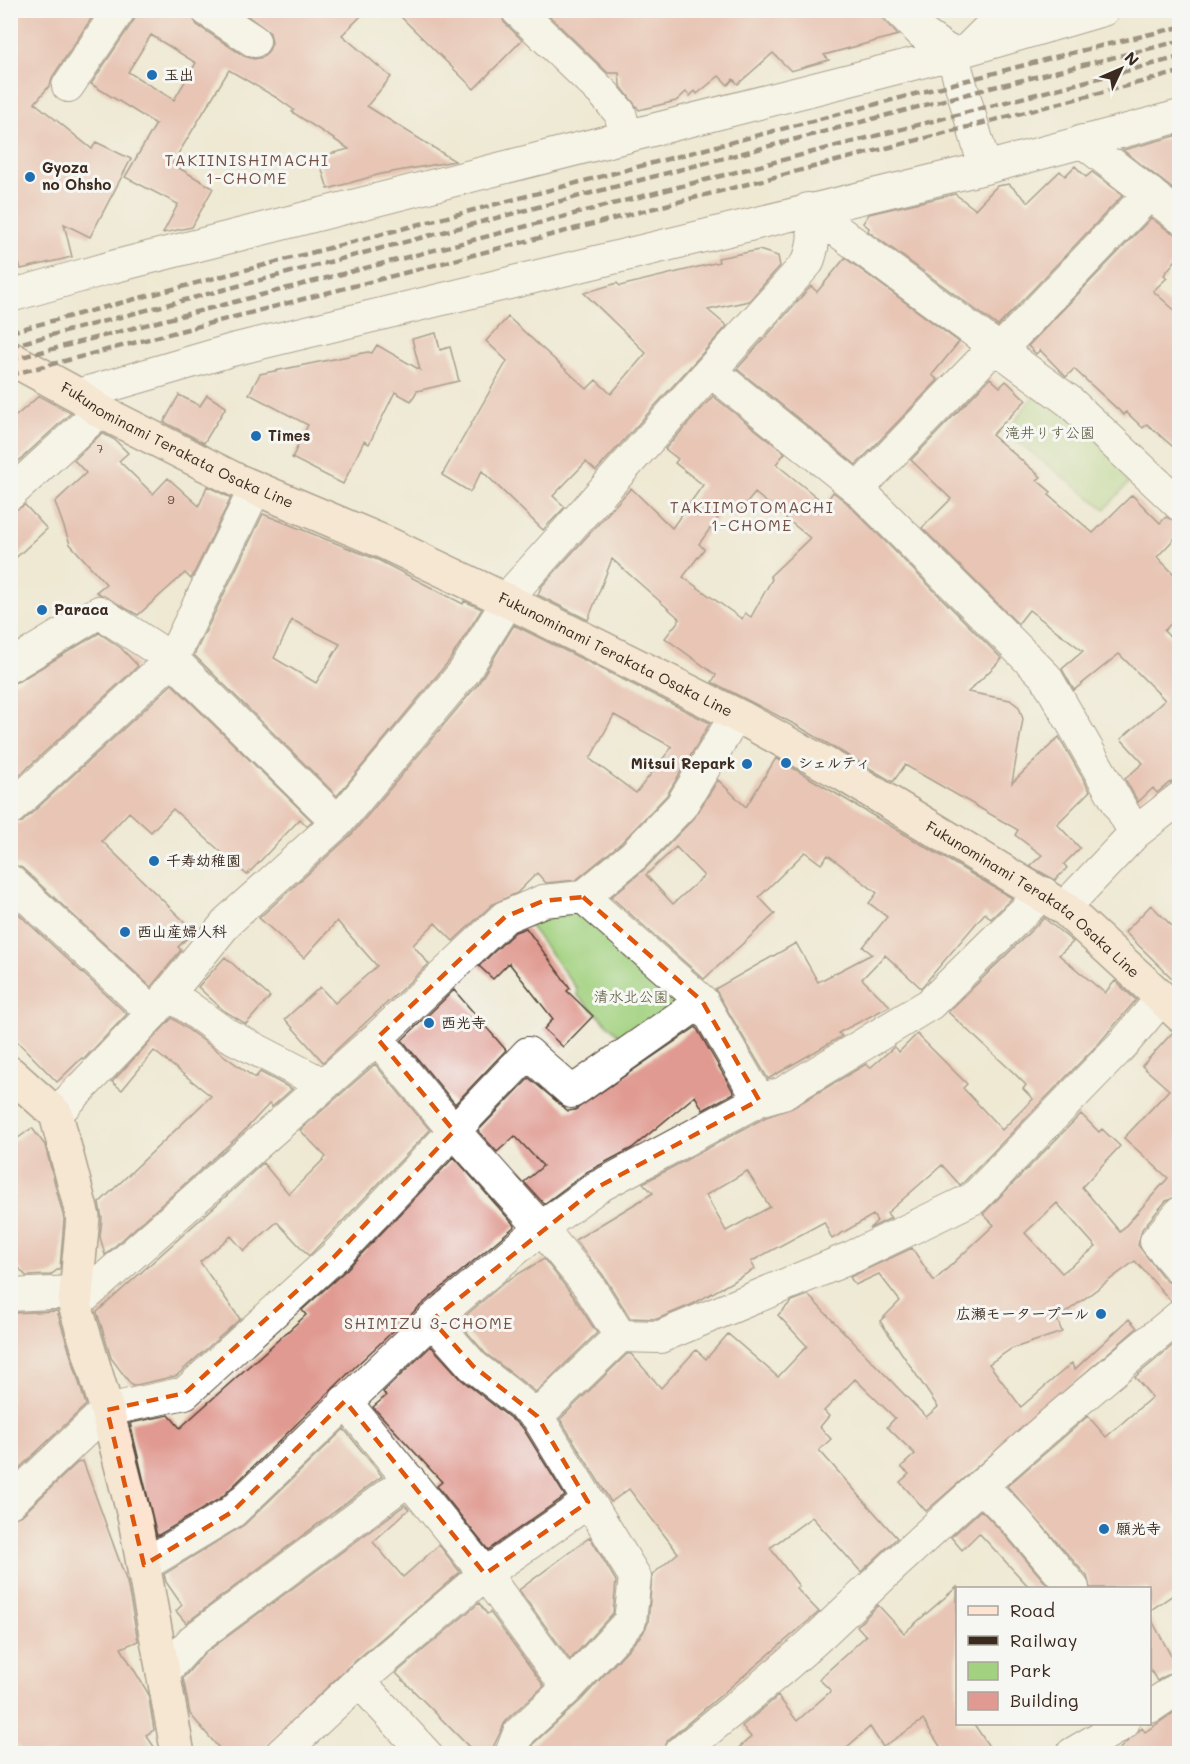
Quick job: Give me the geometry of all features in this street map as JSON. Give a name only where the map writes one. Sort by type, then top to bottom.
[{"type":"main road","name":"Fukunominami Terakata Osaka Line","points":[[10,358],[89,403],[255,489],[386,543],[742,718],[851,779],[1053,900],[1170,1007]]},
{"type":"main road","points":[[10,1073],[56,1114],[83,1217],[75,1298],[108,1410],[144,1565],[178,1754]]},
{"type":"street","points":[[68,86],[119,10]]},
{"type":"street","points":[[207,10],[255,41]]},
{"type":"street","points":[[517,10],[620,112],[626,137]]},
{"type":"street","points":[[899,10],[922,33],[960,52]]},
{"type":"street","points":[[960,52],[1007,10]]},
{"type":"street","points":[[10,296],[112,267],[960,52],[1103,10]]},
{"type":"street","points":[[960,52],[985,168]]},
{"type":"street","points":[[10,494],[89,403],[232,350],[985,168],[1179,116]]},
{"type":"street","points":[[1082,141],[1179,217]]},
{"type":"street","points":[[858,489],[987,355],[999,351],[1150,193]]},
{"type":"street","points":[[808,209],[1069,401],[1179,505]]},
{"type":"street","points":[[56,1114],[161,1004],[229,920],[338,822],[464,672],[510,602],[516,588],[808,262],[815,242],[815,227],[808,209]]},
{"type":"street","points":[[711,372],[858,489],[1046,677],[1135,833]]},
{"type":"street","points":[[10,809],[172,659],[255,489]]},
{"type":"street","points":[[10,666],[99,612],[172,659],[338,822]]},
{"type":"street","points":[[10,1295],[75,1298],[377,1038],[506,917],[543,901],[583,897],[633,856],[681,806],[729,727],[742,718]]},
{"type":"street","points":[[144,1565],[232,1512],[345,1401],[432,1320],[541,1228],[596,1188],[759,1100],[783,1093],[930,1004],[1179,798]]},
{"type":"street","points":[[10,881],[161,1004],[224,1033],[322,1084]]},
{"type":"street","points":[[583,897],[702,1001],[759,1100]]},
{"type":"street","points":[[10,1502],[108,1410],[185,1393],[334,1257],[528,1053],[572,1092],[702,1001]]},
{"type":"street","points":[[537,1416],[620,1336],[660,1337],[852,1257],[974,1198],[1124,1043],[1170,1007]]},
{"type":"street","points":[[377,1038],[454,1131],[541,1228],[588,1285],[620,1336]]},
{"type":"street","points":[[1179,1213],[1156,1240],[1179,1269]]},
{"type":"street","points":[[679,1754],[828,1628],[981,1485],[1091,1388],[1179,1316]]},
{"type":"street","points":[[432,1320],[473,1366],[537,1416],[635,1577],[630,1621],[568,1688],[519,1733],[511,1754]]},
{"type":"street","points":[[345,1401],[485,1574],[568,1688]]},
{"type":"street","points":[[163,1673],[193,1640],[409,1479]]},
{"type":"street","points":[[981,1485],[1017,1522],[1072,1587]]},
{"type":"street","points":[[281,1754],[359,1681],[485,1574],[588,1502]]},
{"type":"street","points":[[359,1681],[426,1754]]},
{"type":"street","points":[[1072,1754],[1120,1725]]},
{"type":"highlighted area","points":[[583,897],[702,1001],[759,1100],[596,1188],[432,1320],[473,1366],[537,1416],[588,1502],[485,1574],[345,1401],[232,1512],[144,1565],[107,1410],[185,1393],[334,1257],[454,1131],[377,1038],[505,917],[543,901]]},
{"type":"green space","name":"滝井りす公園","points":[[1033,396],[1056,403],[1136,475],[1105,509],[1006,433]]},
{"type":"green space","name":"清水北公園","points":[[584,905],[686,996],[629,1045],[577,995],[577,989],[523,917]]},
{"type":"building","points":[[10,10],[97,10],[53,76],[50,85],[35,103],[92,149],[96,142],[131,159],[90,237],[64,224],[72,257],[21,269],[19,263],[10,265]]},
{"type":"building","points":[[137,10],[189,10],[197,25],[244,56],[254,59],[263,57],[269,50],[272,43],[270,33],[240,10],[367,10],[342,35],[391,77],[367,106],[455,161],[381,174],[328,189],[318,157],[349,149],[292,112],[294,110],[277,98],[229,70],[172,164],[213,188],[192,227],[163,233],[178,204],[125,177],[156,124],[91,84],[134,20]],"holes":[[[151,35],[196,63],[174,100],[128,72]]]},
{"type":"building","points":[[394,10],[500,10],[504,22],[522,40],[474,89]]},
{"type":"building","points":[[543,10],[874,10],[898,35],[824,55],[829,60],[791,71],[773,53],[738,84],[733,79],[728,85],[719,76],[697,94],[695,91],[690,96],[686,92],[676,101],[639,110],[620,85],[619,73],[608,73]]},
{"type":"building","points":[[1179,135],[1179,194],[1123,150]]},
{"type":"building","points":[[1075,166],[1086,177],[1092,172],[1123,195],[998,326],[868,231],[869,228],[863,223],[869,214],[955,194],[975,209],[997,186],[1009,184],[1028,202],[1060,171],[1065,176]]},
{"type":"building","points":[[1151,218],[1179,235],[1179,256],[1164,275],[1167,278],[1153,291],[1179,314],[1179,452],[1147,424],[1143,428],[1126,412],[1124,415],[1074,369],[1066,377],[1040,350],[1036,354],[1028,346]]},
{"type":"building","points":[[759,250],[778,256],[780,266],[749,301],[708,310],[727,326],[596,471],[586,462],[553,496],[565,507],[543,530],[482,471],[470,492],[442,475],[507,361],[486,341],[508,317],[587,389],[596,380],[611,394],[646,353],[584,293],[617,283],[620,286],[719,262],[718,258]]},
{"type":"building","points":[[845,258],[959,342],[932,375],[938,380],[856,465],[737,369],[811,286],[817,292]]},
{"type":"building","points":[[436,333],[440,350],[450,347],[459,381],[417,391],[411,401],[395,392],[369,444],[364,441],[343,484],[292,458],[308,425],[249,394],[260,374],[372,353],[377,345],[420,370],[412,339]]},
{"type":"building","points":[[990,378],[1000,387],[1006,381],[1026,400],[992,435],[1041,477],[1037,480],[1051,492],[1049,495],[1093,533],[1132,495],[1160,523],[1166,517],[1179,522],[1179,534],[1157,557],[1179,579],[1179,615],[1164,631],[1179,646],[1179,780],[1169,783],[1157,793],[1153,788],[1138,802],[1125,779],[1143,763],[1121,739],[1165,700],[1119,654],[1074,690],[1062,669],[1083,651],[1029,610],[1018,624],[922,528],[951,499],[911,460]]},
{"type":"building","points":[[179,395],[200,406],[207,395],[226,407],[204,443],[164,422]]},
{"type":"building","points":[[39,396],[71,413],[10,469],[10,421]]},
{"type":"building","points":[[713,396],[785,453],[776,464],[825,504],[833,492],[846,502],[1002,659],[968,692],[1010,700],[1019,707],[1023,719],[1012,783],[1059,737],[1090,791],[1057,824],[1080,848],[1064,864],[1067,868],[1055,880],[1030,866],[1042,855],[1015,835],[1018,830],[905,765],[893,782],[796,725],[712,682],[716,675],[665,638],[680,619],[612,559],[588,620],[538,595],[541,587],[631,488],[672,528],[703,485],[675,463],[678,459],[665,449]],"holes":[[[755,493],[810,538],[770,576],[772,579],[751,617],[745,613],[742,619],[683,577],[704,549],[699,544],[727,505],[738,514]]]},
{"type":"building","points":[[102,433],[115,440],[128,453],[119,461],[153,494],[168,478],[199,506],[207,486],[231,498],[191,579],[185,573],[138,615],[96,592],[106,584],[70,544],[55,502],[86,473],[74,460]]},
{"type":"building","points":[[25,505],[47,529],[10,563],[10,512]]},
{"type":"building","points":[[263,514],[378,560],[463,604],[464,601],[482,609],[449,661],[337,796],[194,655]],"holes":[[[292,620],[340,644],[316,683],[274,658]]]},
{"type":"building","points":[[514,625],[710,723],[667,795],[621,843],[576,880],[546,883],[537,873],[517,893],[493,904],[453,941],[435,923],[413,945],[429,964],[323,1062],[285,1019],[320,987],[335,1003],[377,966],[337,921],[304,958],[259,918],[352,834],[478,684]],"holes":[[[614,715],[672,747],[636,793],[590,759]]]},
{"type":"building","points":[[99,633],[121,648],[138,666],[10,784],[10,684],[19,681]]},
{"type":"building","points":[[172,684],[312,821],[307,826],[300,819],[247,875],[173,809],[151,832],[129,812],[102,841],[194,931],[178,947],[181,950],[151,987],[22,868],[10,864],[10,826],[22,822]]},
{"type":"building","points":[[776,758],[1012,898],[991,919],[985,913],[921,988],[885,955],[862,979],[890,1006],[838,1033],[842,1036],[768,1079],[715,989],[796,943],[818,982],[872,954],[863,947],[887,917],[869,903],[877,893],[828,855],[821,864],[805,852],[759,897],[775,914],[704,979],[611,897],[646,868],[694,818],[718,780],[746,807]],"holes":[[[676,847],[704,876],[673,904],[646,875]]]},
{"type":"building","points":[[1151,905],[1179,933],[1179,985],[1125,932]]},
{"type":"building","points":[[10,906],[127,1014],[84,1059],[82,1058],[57,1082],[10,1034]]},
{"type":"building","points":[[1044,918],[1073,942],[1059,955],[1105,993],[1115,981],[1136,1000],[1100,1042],[960,1185],[942,1165],[887,1213],[891,1218],[869,1229],[877,1221],[873,1215],[832,1239],[824,1222],[754,1260],[751,1262],[755,1269],[693,1304],[657,1319],[630,1318],[603,1275],[575,1240],[653,1193],[643,1183],[766,1117],[792,1108],[866,1064],[870,1068],[894,1047],[899,1052],[917,1034],[967,1084],[963,1088],[1002,1130],[1033,1099],[1023,1089],[1026,1085],[948,1012]],"holes":[[[747,1171],[770,1207],[726,1231],[706,1195]]]},
{"type":"building","points":[[526,928],[570,988],[567,991],[593,1016],[563,1047],[544,1029],[553,1019],[509,963],[493,979],[479,966],[515,932]]},
{"type":"building","points":[[225,957],[270,997],[246,1024],[223,1010],[198,987]]},
{"type":"building","points":[[454,990],[506,1050],[455,1104],[402,1040]]},
{"type":"building","points":[[172,1018],[255,1078],[260,1072],[292,1089],[272,1107],[269,1104],[243,1132],[105,1255],[100,1237],[102,1218],[99,1203],[211,1096],[154,1051],[122,1090],[112,1082]]},
{"type":"building","points":[[696,1027],[734,1093],[703,1110],[695,1096],[632,1148],[587,1172],[544,1204],[524,1182],[543,1166],[515,1136],[497,1152],[478,1131],[529,1078],[568,1111],[575,1110]]},
{"type":"building","points":[[1173,1032],[1179,1033],[1179,1196],[1166,1201],[1142,1229],[1138,1245],[1166,1281],[1179,1286],[1179,1298],[1171,1301],[1135,1261],[1057,1319],[1062,1332],[1011,1349],[989,1364],[1021,1407],[1072,1363],[1074,1370],[1129,1319],[1137,1328],[926,1511],[900,1482],[909,1474],[901,1467],[915,1454],[887,1427],[895,1418],[855,1379],[824,1411],[829,1416],[820,1427],[831,1439],[819,1450],[897,1538],[861,1572],[812,1517],[770,1548],[799,1586],[796,1588],[819,1612],[668,1740],[662,1754],[530,1754],[534,1743],[581,1700],[643,1633],[648,1623],[652,1575],[678,1553],[629,1489],[611,1502],[560,1419],[627,1354],[631,1354],[661,1388],[696,1350],[706,1359],[728,1334],[778,1377],[807,1346],[778,1315],[792,1301],[808,1295],[926,1417],[938,1407],[880,1321],[900,1301],[879,1274],[855,1285],[850,1277],[912,1248],[934,1281],[994,1225],[983,1214],[1081,1114],[1099,1132],[1102,1129],[1120,1146],[1082,1187],[1120,1232],[1168,1178],[1124,1138],[1169,1090],[1142,1066]],"holes":[[[1057,1203],[1096,1247],[1062,1273],[1025,1233]]]},
{"type":"building","points":[[375,1064],[430,1130],[309,1256],[277,1222],[244,1251],[231,1236],[200,1262],[240,1319],[176,1376],[132,1386],[111,1358],[97,1312],[263,1163],[289,1194],[326,1157],[300,1130]]},
{"type":"building","points":[[32,1128],[45,1145],[64,1219],[60,1268],[50,1275],[26,1276],[10,1258],[10,1144]]},
{"type":"building","points":[[454,1157],[515,1226],[420,1306],[221,1498],[157,1536],[130,1423],[169,1415],[180,1428],[306,1315],[302,1310],[347,1269]]},
{"type":"building","points":[[544,1259],[573,1296],[597,1333],[536,1392],[485,1353],[458,1322],[506,1281]]},
{"type":"building","points":[[57,1311],[86,1405],[10,1477],[10,1313]]},
{"type":"building","points":[[1179,1340],[1179,1591],[1151,1610],[1151,1587],[1090,1587],[1087,1576],[1007,1486],[1088,1416],[1106,1437],[1152,1397],[1135,1377]]},
{"type":"building","points":[[431,1346],[462,1380],[523,1428],[565,1496],[488,1550],[437,1486],[442,1482],[373,1407],[386,1396],[383,1392]]},
{"type":"building","points":[[344,1429],[382,1476],[186,1623],[176,1611],[182,1605],[166,1582],[164,1574],[244,1525]]},
{"type":"building","points":[[83,1461],[127,1582],[138,1641],[121,1648],[148,1693],[154,1730],[146,1735],[159,1754],[24,1754],[10,1737],[10,1519],[22,1515],[77,1463]]},
{"type":"building","points":[[405,1505],[409,1509],[373,1542],[403,1577],[439,1545],[460,1572],[347,1668],[258,1754],[224,1754],[190,1714],[183,1678],[205,1653]]},
{"type":"building","points":[[981,1510],[1049,1587],[1029,1587],[979,1533],[962,1550],[951,1537]]},
{"type":"building","points":[[590,1537],[616,1581],[613,1613],[570,1660],[519,1590]]},
{"type":"building","points":[[956,1588],[956,1725],[975,1725],[994,1754],[945,1754],[923,1720],[883,1747],[870,1727],[839,1754],[732,1754],[751,1737],[742,1726],[778,1696],[797,1721],[831,1691],[819,1679],[866,1636],[857,1626],[878,1605],[904,1633]]},
{"type":"building","points":[[479,1603],[487,1614],[490,1612],[544,1686],[506,1720],[490,1754],[476,1754],[396,1673]]},
{"type":"building","points":[[1151,1619],[1178,1669],[1157,1681],[1151,1670]]},
{"type":"building","points":[[1179,1709],[1179,1754],[1114,1754],[1142,1728],[1145,1732]]},
{"type":"railway","points":[[10,332],[1063,55],[1180,27]]},
{"type":"railway","points":[[10,346],[990,88],[1180,41]]},
{"type":"railway","points":[[10,360],[1180,57]]},
{"type":"railway","points":[[10,375],[1180,72]]},
{"type":"place","name":"玉出","points":[[152,75]]},
{"type":"place","name":"Gyoza no Ohsho","points":[[30,177]]},
{"type":"place","name":"Times","points":[[256,436]]},
{"type":"place","name":"Paraca","points":[[42,610]]},
{"type":"place","name":"シェルティ","points":[[786,763]]},
{"type":"place","name":"Mitsui Repark","points":[[747,764]]},
{"type":"place","name":"千寿幼稚園","points":[[154,861]]},
{"type":"place","name":"西山産婦人科","points":[[125,932]]},
{"type":"place","name":"西光寺","points":[[429,1023]]},
{"type":"place","name":"広瀬モータープール","points":[[1101,1314]]},
{"type":"place","name":"願光寺","points":[[1104,1529]]},
{"type":"district","name":"TAKIINISHIMACHI 1-CHOME","points":[[247,169]]},
{"type":"district","name":"TAKIIMOTOMACHI 1-CHOME","points":[[752,516]]},
{"type":"district","name":"SHIMIZU 3-CHOME","points":[[429,1323]]}]
